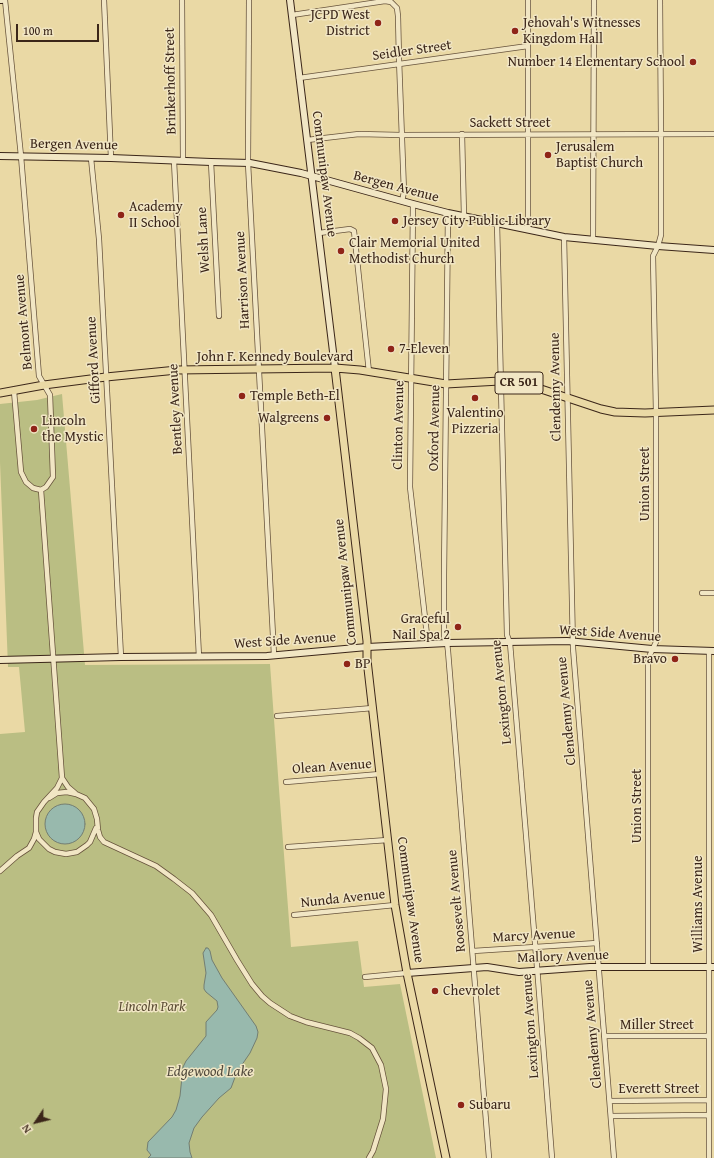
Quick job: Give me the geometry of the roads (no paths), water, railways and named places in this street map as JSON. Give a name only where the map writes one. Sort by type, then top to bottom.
[{"type":"main road","name":"Communipaw Avenue","points":[[290,0],[335,368],[395,905],[407,973],[446,1158]]},
{"type":"main road","name":"Bergen Avenue","points":[[0,156],[248,163],[301,173],[448,213],[564,237],[714,250]]},
{"type":"main road","name":"John F. Kennedy Boulevard","points":[[0,393],[44,385],[106,377],[184,370],[335,368],[360,370],[446,384],[500,381],[526,384],[601,409],[615,412],[656,413],[714,410]]},
{"type":"main road","name":"West Side Avenue","points":[[0,660],[274,655],[447,643],[574,642],[652,650],[711,651]]},
{"type":"main road","name":"Mallory Avenue","points":[[407,973],[474,967],[487,967],[519,972],[599,967],[711,967]]},
{"type":"street","name":"Belmont Avenue","points":[[2,0],[21,156],[39,376],[50,395],[53,478],[46,487],[41,490]]},
{"type":"street","points":[[104,0],[111,158]]},
{"type":"street","name":"Brinkerhoff Street","points":[[182,0],[183,161]]},
{"type":"street","name":"Harrison Avenue","points":[[249,0],[248,163],[274,655]]},
{"type":"street","points":[[528,0],[528,229]]},
{"type":"street","points":[[593,240],[594,0]]},
{"type":"street","name":"Union Street","points":[[648,967],[648,659],[656,642],[654,256],[661,236],[660,0]]},
{"type":"street","points":[[292,15],[382,1],[391,2],[397,8],[404,192],[402,201]]},
{"type":"street","name":"Seidler Street","points":[[299,78],[528,46]]},
{"type":"street","name":"Sackett Street","points":[[306,140],[359,134],[714,134]]},
{"type":"street","points":[[462,134],[464,216]]},
{"type":"street","name":"Gifford Avenue","points":[[90,158],[98,239],[121,657]]},
{"type":"street","name":"Bentley Avenue","points":[[174,161],[199,657]]},
{"type":"street","name":"Welsh Lane","points":[[211,162],[219,316]]},
{"type":"street","name":"Clinton Avenue","points":[[414,204],[410,487],[428,644]]},
{"type":"street","name":"Oxford Avenue","points":[[447,643],[444,637],[444,575],[448,213]]},
{"type":"street","name":"Lexington Avenue","points":[[497,223],[507,635],[510,643],[538,971],[552,1158]]},
{"type":"street","points":[[319,233],[350,229],[354,231],[369,372]]},
{"type":"street","name":"Clendenny Avenue","points":[[564,237],[574,642],[614,1158]]},
{"type":"street","points":[[14,391],[21,472],[26,482],[33,488],[41,490],[62,778],[68,787],[76,794]]},
{"type":"street","points":[[702,593],[714,593]]},
{"type":"street","name":"Roosevelt Avenue","points":[[447,643],[489,1158]]},
{"type":"street","name":"Williams Avenue","points":[[709,1158],[709,1036],[711,967],[711,651]]},
{"type":"street","points":[[278,716],[373,708]]},
{"type":"street","name":"Olean Avenue","points":[[286,782],[380,774]]},
{"type":"street","points":[[0,871],[29,848],[36,832],[37,812],[57,788],[62,778]]},
{"type":"street","points":[[49,798],[62,792],[76,794],[85,798],[96,814],[100,837],[104,842],[156,866],[192,893],[211,915],[252,984],[270,1003],[290,1016],[306,1022],[350,1033],[372,1048],[381,1064],[386,1090],[383,1119],[373,1151],[369,1158]]},
{"type":"street","points":[[36,832],[39,839],[49,849],[66,854],[83,849],[87,845],[96,830],[97,823]]},
{"type":"street","points":[[288,847],[388,840]]},
{"type":"street","name":"Nunda Avenue","points":[[294,916],[395,905]]},
{"type":"street","name":"Marcy Avenue","points":[[473,951],[597,943]]},
{"type":"street","name":"Mallory Avenue","points":[[365,977],[407,973]]},
{"type":"street","name":"Miller Street","points":[[604,1036],[709,1036]]},
{"type":"street","name":"Everett Street","points":[[610,1100],[709,1100]]},
{"type":"street","name":"Everett Street","points":[[611,1116],[709,1115]]},
{"type":"street","points":[[373,1151],[374,1158]]},
{"type":"water","points":[[65,804],[73,806],[79,810],[83,816],[85,824],[83,832],[79,838],[73,842],[65,844],[57,842],[51,838],[47,832],[45,824],[47,816],[51,810],[57,806]]},
{"type":"water","name":"Edgewood Lake","points":[[206,948],[210,951],[212,960],[222,978],[256,1026],[258,1032],[257,1038],[250,1053],[237,1072],[231,1088],[219,1098],[194,1128],[189,1143],[192,1158],[148,1158],[151,1155],[147,1150],[148,1142],[172,1117],[176,1110],[180,1096],[183,1067],[206,1036],[206,1022],[218,1007],[217,1001],[204,989],[206,973],[203,953]]},
{"type":"place","name":"JCPD West District","points":[[378,23]]},
{"type":"place","name":"Jehovah's Witnesses Kingdom Hall","points":[[515,31]]},
{"type":"place","name":"Number 14 Elementary School","points":[[693,62]]},
{"type":"place","name":"Jerusalem Baptist Church","points":[[548,155]]},
{"type":"place","name":"Academy II School","points":[[121,215]]},
{"type":"place","name":"Jersey City Public Library","points":[[395,221]]},
{"type":"place","name":"Clair Memorial United Methodist Church","points":[[341,251]]},
{"type":"place","name":"7-Eleven","points":[[391,349]]},
{"type":"place","name":"Temple Beth-El","points":[[242,396]]},
{"type":"place","name":"Valentino Pizzeria","points":[[475,398]]},
{"type":"place","name":"Walgreens","points":[[327,418]]},
{"type":"place","name":"Lincoln the Mystic","points":[[34,429]]},
{"type":"place","name":"Graceful Nail Spa 2","points":[[458,627]]},
{"type":"place","name":"Bravo","points":[[675,659]]},
{"type":"place","name":"BP","points":[[347,664]]},
{"type":"place","name":"Chevrolet","points":[[435,991]]},
{"type":"place","name":"Subaru","points":[[461,1105]]},
{"type":"park label","name":"Lincoln Park","points":[[152,1007]]}]
